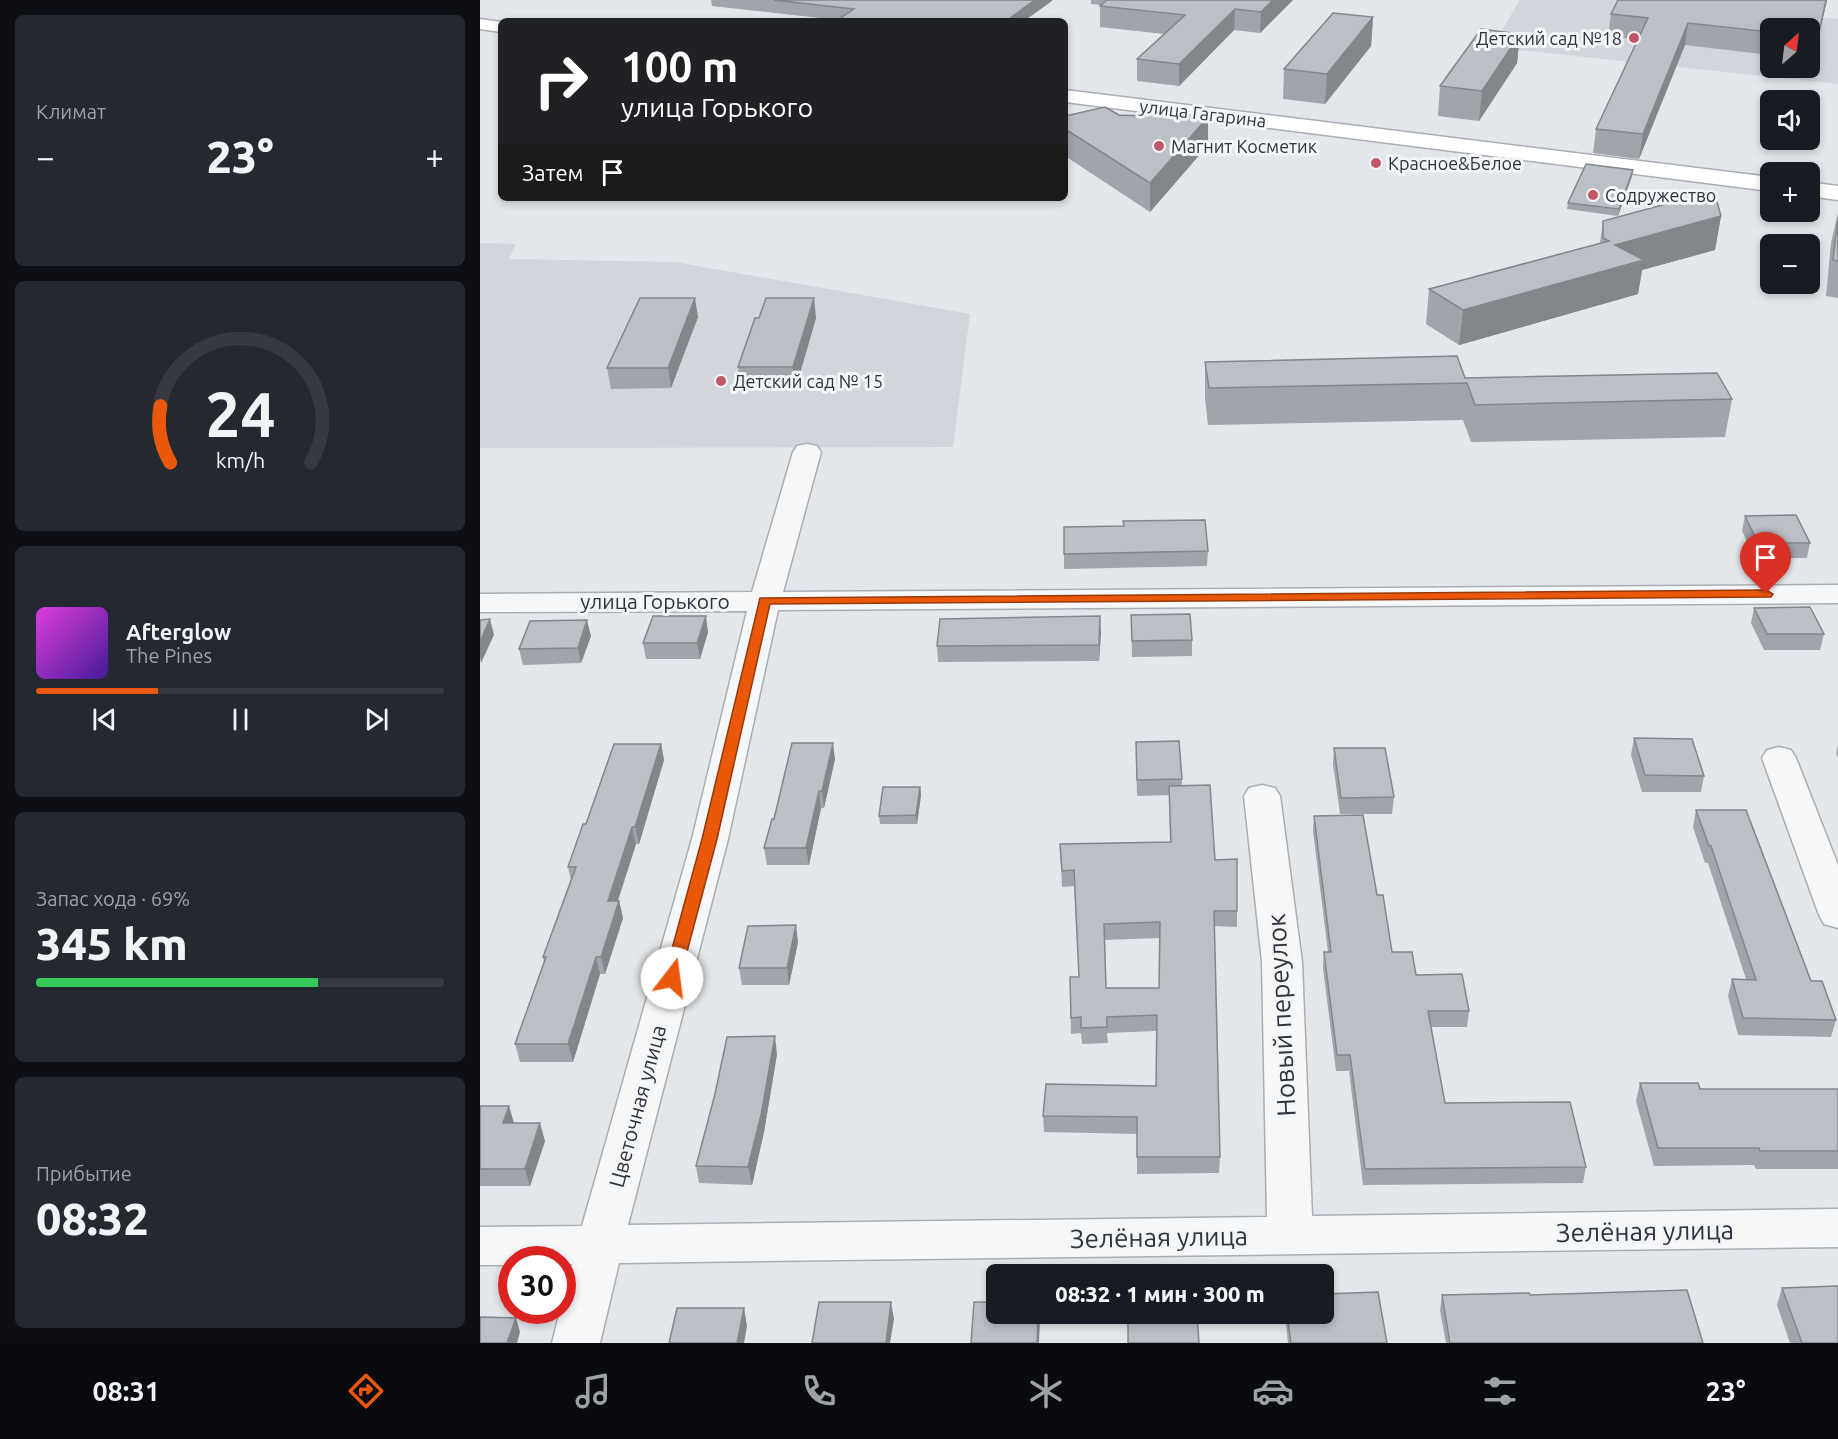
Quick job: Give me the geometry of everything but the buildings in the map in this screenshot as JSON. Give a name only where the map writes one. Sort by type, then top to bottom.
[{"type":"main road","points":[[480,24],[498,27]]},
{"type":"main road","name":"улица Гагарина","points":[[1068,96],[1760,183]]},
{"type":"main road","points":[[1820,191],[1838,193]]},
{"type":"street","name":"Цветочная улица","points":[[576,1343],[600,1244],[710,839],[765,600],[807,452]]},
{"type":"street","name":"улица Горького","points":[[480,603],[1838,594]]},
{"type":"street","points":[[1779,758],[1838,915]]},
{"type":"street","name":"Новый переулок","points":[[1262,796],[1282,962],[1290,1236]]},
{"type":"street","name":"Зелёная улица","points":[[480,1246],[1838,1228]]},
{"type":"shaded area","name":"Детский сад №18","points":[[1520,0],[1641,0],[1838,19],[1838,84],[1782,78],[1820,78],[1820,18],[1760,18],[1760,76],[1492,47]]},
{"type":"shaded area","name":"Детский сад № 15","points":[[480,243],[516,244],[508,259],[675,262],[970,314],[953,447],[480,448]]},
{"type":"place","name":"Детский сад №18","points":[[1634,38]]},
{"type":"place","name":"Магнит Косметик","points":[[1159,146]]},
{"type":"place","name":"Красное&Белое","points":[[1376,163]]},
{"type":"place","name":"Содружество","points":[[1593,195]]},
{"type":"place","name":"Детский сад № 15","points":[[721,381]]},
{"type":"route","points":[[672,978],[710,839],[765,600],[1766,594]]}]
